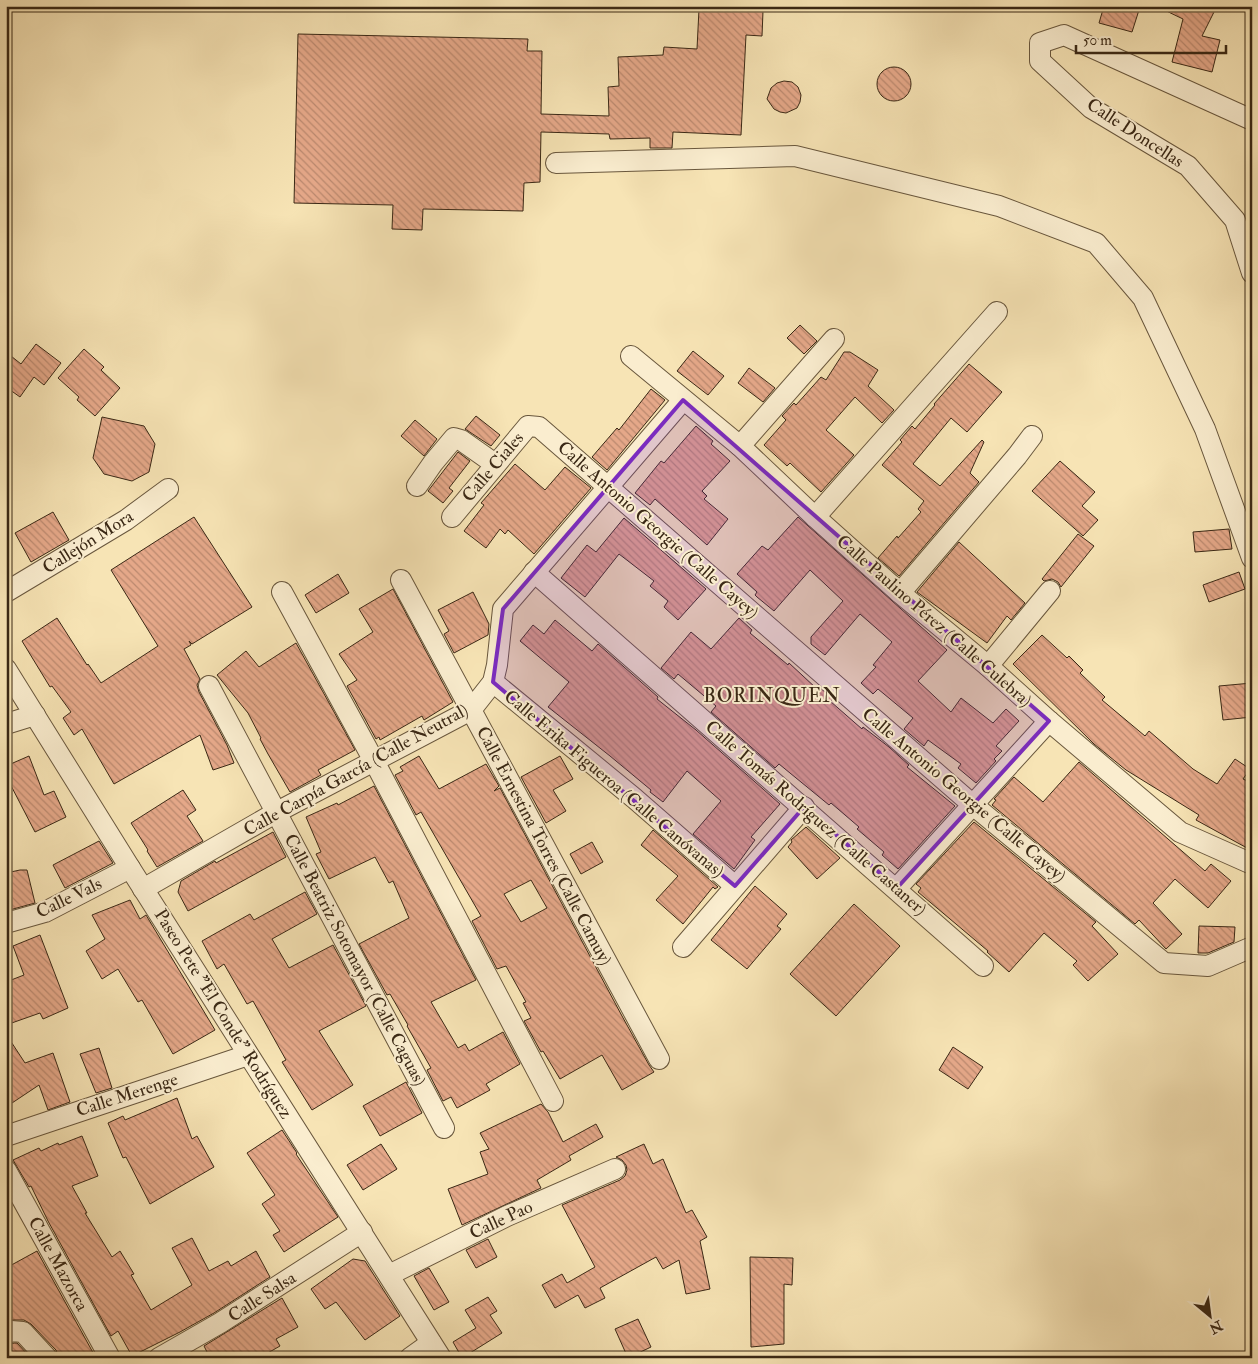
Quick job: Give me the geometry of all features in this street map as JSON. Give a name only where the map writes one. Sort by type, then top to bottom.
[{"type":"street","name":"Calle Doncellas","points":[[1252,120],[1064,35],[1040,43],[1040,61],[1091,108],[1188,166],[1235,220],[1252,273]]},
{"type":"street","points":[[556,163],[795,156],[999,206],[1096,243],[1143,298],[1205,429],[1252,558]]},
{"type":"street","points":[[815,517],[997,312]]},
{"type":"street","points":[[740,446],[834,339]]},
{"type":"street","name":"Calle Paulino Pérez (Calle Culebra)","points":[[631,356],[740,446],[815,517],[900,593],[988,666],[1180,832],[1252,864]]},
{"type":"street","name":"Calle Carpía García (Calle Neutral)","points":[[143,888],[277,812],[471,710],[492,682],[497,665],[503,609],[683,400]]},
{"type":"street","name":"Calle Ciales","points":[[452,517],[528,426],[539,427]]},
{"type":"street","name":"Calle Antonio Georgie (Calle Cayey)","points":[[539,427],[973,805],[1164,963],[1208,966],[1252,947]]},
{"type":"street","points":[[900,593],[1032,436]]},
{"type":"street","points":[[417,486],[454,438],[461,440],[495,464]]},
{"type":"street","name":"Callejón Mora","points":[[6,592],[126,520],[168,489]]},
{"type":"street","name":"Calle Tomás Rodríguez (Calle Castaner)","points":[[534,572],[897,888],[983,966]]},
{"type":"street","name":"Calle Ernestina Torres (Calle Camuy)","points":[[401,580],[659,1059]]},
{"type":"street","points":[[988,666],[1050,591]]},
{"type":"street","points":[[282,592],[374,761],[553,1101]]},
{"type":"street","name":"Paseo Pete \"El Conde\" Rodríguez","points":[[6,669],[436,1350]]},
{"type":"street","name":"Calle Erika Figueroa (Calle Canóvanas)","points":[[492,682],[634,798],[736,886]]},
{"type":"street","name":"Calle Beatriz Sotomayor (Calle Caguas)","points":[[209,686],[444,1128]]},
{"type":"street","points":[[6,724],[35,716]]},
{"type":"street","points":[[897,888],[1049,720]]},
{"type":"street","points":[[683,947],[804,807]]},
{"type":"street","name":"Calle Vals","points":[[6,923],[45,912],[130,868]]},
{"type":"street","name":"Calle Merenge","points":[[6,1136],[248,1055]]},
{"type":"street","name":"Calle Pao","points":[[389,1275],[507,1216],[615,1169]]},
{"type":"street","name":"Calle Mazorca","points":[[6,1170],[110,1358]]},
{"type":"street","name":"Calle Salsa","points":[[159,1358],[220,1324],[362,1232]]},
{"type":"street","points":[[6,1334],[11,1331],[23,1332],[47,1358]]},
{"type":"street","points":[[410,1358],[436,1350]]},
{"type":"highlighted area","points":[[683,400],[1049,721],[897,888],[804,807],[735,886],[493,682],[503,609]]},
{"type":"building","points":[[1104,6],[1127,6],[1139,10],[1132,32],[1099,23]]},
{"type":"building","points":[[1156,6],[1217,6],[1202,36],[1220,40],[1212,72],[1172,62],[1183,19]]},
{"type":"building","points":[[699,9],[763,11],[762,36],[746,35],[741,135],[673,132],[672,148],[650,148],[650,138],[610,139],[609,134],[541,132],[540,182],[524,183],[523,211],[423,209],[422,230],[392,229],[393,205],[294,203],[298,34],[528,39],[527,51],[542,51],[541,114],[609,116],[608,87],[619,86],[618,57],[663,55],[664,47],[697,49]]},
{"type":"building","points":[[894,67],[901,68],[906,72],[910,77],[910,91],[906,96],[901,100],[894,101],[887,100],[882,96],[878,91],[877,84],[878,77],[882,72],[887,68]]},
{"type":"building","points":[[784,81],[792,82],[798,87],[801,95],[797,108],[786,113],[774,109],[767,99],[771,88],[777,83]]},
{"type":"building","points":[[800,325],[817,341],[804,354],[787,338]]},
{"type":"building","points":[[36,344],[61,363],[44,385],[34,377],[20,397],[6,387],[6,352],[21,364]]},
{"type":"building","points":[[84,349],[104,367],[101,370],[120,388],[95,416],[77,400],[79,397],[58,378]]},
{"type":"building","points":[[693,351],[724,376],[708,395],[677,371]]},
{"type":"building","points":[[844,352],[850,352],[878,370],[868,386],[894,410],[882,423],[855,397],[826,430],[854,455],[821,492],[790,463],[787,466],[764,445],[786,420],[782,416],[794,403],[796,405],[821,377],[826,380]]},
{"type":"building","points":[[969,364],[1002,392],[967,432],[951,418],[913,464],[940,486],[982,440],[984,442],[970,473],[979,482],[899,576],[878,558],[921,512],[918,509],[924,501],[882,465],[902,442],[900,440],[912,426],[915,429]]},
{"type":"building","points":[[749,368],[775,388],[763,402],[738,383]]},
{"type":"building","points":[[651,389],[665,400],[607,470],[592,457],[617,428],[619,430]]},
{"type":"building","points":[[476,416],[500,435],[491,446],[465,429]]},
{"type":"building","points":[[102,417],[144,426],[155,444],[149,472],[132,481],[104,474],[93,458]]},
{"type":"building","points":[[415,420],[437,439],[424,456],[401,436]]},
{"type":"building","points":[[696,426],[713,441],[711,444],[730,461],[702,491],[707,496],[704,499],[728,519],[707,545],[655,499],[650,505],[635,493],[661,461],[664,463]]},
{"type":"building","points":[[458,452],[470,461],[449,488],[453,491],[443,503],[428,491]]},
{"type":"building","points":[[1060,461],[1095,492],[1082,506],[1098,520],[1083,536],[1032,491]]},
{"type":"building","points":[[515,464],[545,490],[565,467],[591,488],[534,554],[508,530],[505,534],[500,529],[486,548],[464,531],[484,505],[481,503]]},
{"type":"building","points":[[53,512],[69,540],[31,562],[15,533]]},
{"type":"building","points":[[194,517],[252,607],[192,644],[189,641],[191,645],[184,649],[200,679],[197,685],[199,692],[227,745],[234,763],[213,770],[200,735],[114,784],[82,729],[74,735],[63,718],[71,712],[52,686],[50,687],[22,641],[57,618],[87,665],[101,683],[158,646],[111,570]]},
{"type":"building","points":[[798,517],[947,650],[918,681],[951,712],[961,698],[993,723],[1006,709],[1019,721],[996,746],[1002,751],[994,759],[996,761],[976,783],[958,768],[961,764],[928,740],[924,746],[904,729],[913,718],[878,689],[873,694],[861,683],[876,667],[873,665],[892,642],[860,614],[825,655],[811,644],[811,637],[843,601],[810,570],[774,611],[755,595],[757,592],[737,574],[762,546],[768,550]]},
{"type":"building","points":[[624,518],[706,589],[678,620],[664,607],[668,601],[650,586],[654,581],[619,554],[585,597],[561,578],[587,545],[596,552]]},
{"type":"building","points":[[1229,529],[1232,549],[1195,552],[1193,532]]},
{"type":"building","points":[[1078,534],[1094,546],[1061,587],[1058,582],[1052,579],[1044,581],[1042,579]]},
{"type":"building","points":[[959,542],[1025,603],[1011,620],[1007,616],[987,643],[917,592]]},
{"type":"building","points":[[1239,572],[1245,589],[1209,602],[1203,585]]},
{"type":"building","points":[[338,574],[349,593],[316,613],[305,595]]},
{"type":"building","points":[[393,589],[453,702],[424,720],[422,716],[380,740],[379,737],[376,739],[347,686],[357,680],[339,654],[373,632],[359,609]]},
{"type":"building","points":[[473,592],[489,624],[488,635],[454,653],[444,634],[449,631],[438,610]]},
{"type":"building","points":[[739,618],[752,630],[750,633],[788,665],[789,663],[816,688],[818,686],[833,699],[830,701],[862,729],[863,727],[889,747],[909,765],[907,767],[955,806],[898,869],[882,855],[884,852],[857,829],[859,827],[831,803],[829,805],[779,764],[775,768],[711,712],[716,706],[678,674],[674,679],[661,668],[691,632],[711,649]]},
{"type":"building","points":[[555,620],[592,651],[598,644],[658,697],[657,699],[696,730],[780,804],[751,837],[755,840],[734,869],[693,834],[721,801],[687,771],[663,802],[610,756],[548,707],[569,682],[520,641],[533,625],[544,634]]},
{"type":"building","points":[[1042,635],[1067,658],[1069,656],[1083,670],[1080,673],[1105,697],[1102,700],[1145,736],[1149,731],[1193,769],[1217,784],[1235,759],[1250,769],[1243,779],[1252,783],[1252,839],[1247,848],[1196,820],[1199,815],[1126,770],[1094,744],[1013,664]]},
{"type":"building","points":[[296,643],[355,750],[318,770],[321,775],[290,792],[260,739],[248,713],[217,675],[246,651],[259,667]]},
{"type":"building","points":[[1252,683],[1252,717],[1223,720],[1219,686]]},
{"type":"building","points":[[29,756],[44,795],[54,791],[66,817],[35,832],[6,776],[6,766]]},
{"type":"building","points":[[419,756],[439,789],[486,764],[499,786],[494,791],[500,788],[654,1072],[622,1090],[602,1055],[560,1079],[543,1051],[541,1052],[524,1021],[531,1018],[523,1003],[526,1002],[506,966],[497,969],[472,921],[481,916],[421,812],[416,815],[395,775],[403,771],[400,767]],"holes":[[[531,880],[547,908],[521,922],[504,894]]]},
{"type":"building","points":[[560,756],[573,779],[553,790],[566,811],[546,823],[521,777]]},
{"type":"building","points":[[1079,762],[1205,871],[1211,864],[1231,881],[1208,908],[1175,879],[1153,903],[1182,934],[1166,949],[1139,920],[1135,924],[992,805],[996,800],[994,799],[1014,777],[1043,802]]},
{"type":"building","points":[[374,786],[476,980],[431,1002],[458,1048],[465,1044],[469,1051],[503,1032],[520,1064],[486,1084],[490,1090],[457,1108],[451,1097],[443,1101],[427,1070],[431,1068],[408,1025],[390,994],[387,995],[359,944],[409,918],[393,881],[389,883],[375,857],[329,879],[316,854],[321,852],[306,817],[337,803],[338,805]]},
{"type":"building","points":[[183,790],[196,810],[187,816],[203,841],[157,867],[131,823]]},
{"type":"building","points":[[974,822],[1096,922],[1092,926],[1118,954],[1088,981],[1073,965],[1077,961],[1044,933],[1009,972],[988,951],[918,892],[921,888],[916,884]]},
{"type":"building","points":[[806,827],[840,858],[817,879],[788,847],[792,842],[791,840]]},
{"type":"building","points":[[653,830],[718,887],[715,889],[713,887],[683,924],[656,900],[678,876],[641,845]]},
{"type":"building","points":[[273,832],[286,857],[188,911],[178,892],[181,881],[215,861],[216,863]]},
{"type":"building","points":[[99,841],[113,863],[65,888],[53,865]]},
{"type":"building","points":[[592,842],[603,862],[581,874],[570,854]]},
{"type":"building","points":[[27,870],[35,903],[6,911],[6,873]]},
{"type":"building","points":[[755,886],[787,914],[777,926],[781,929],[747,969],[711,940]]},
{"type":"building","points":[[305,892],[317,914],[272,939],[289,968],[333,945],[366,1006],[319,1031],[353,1085],[312,1110],[282,1062],[286,1060],[253,1001],[247,1004],[224,964],[217,969],[202,941],[250,914],[254,920]]},
{"type":"building","points":[[130,900],[140,919],[146,915],[215,1030],[173,1054],[142,1000],[138,1002],[118,969],[102,979],[86,951],[105,939],[92,915]]},
{"type":"building","points":[[854,904],[900,946],[836,1016],[790,974]]},
{"type":"building","points":[[1199,926],[1235,927],[1234,942],[1208,953],[1198,953]]},
{"type":"building","points":[[40,935],[68,1008],[43,1019],[40,1013],[6,1025],[6,982],[24,975],[13,946]]},
{"type":"building","points":[[6,1034],[25,1063],[53,1053],[70,1102],[48,1110],[39,1085],[6,1107]]},
{"type":"building","points":[[953,1047],[983,1067],[968,1089],[939,1070]]},
{"type":"building","points":[[99,1048],[112,1088],[96,1093],[80,1054]]},
{"type":"building","points":[[406,1082],[422,1113],[380,1136],[363,1106]]},
{"type":"building","points":[[177,1098],[192,1139],[197,1136],[214,1167],[150,1204],[126,1157],[123,1158],[108,1123],[123,1116],[125,1120]]},
{"type":"building","points":[[541,1104],[548,1112],[563,1142],[596,1124],[603,1137],[569,1156],[571,1160],[537,1180],[541,1188],[462,1225],[448,1189],[488,1174],[480,1152],[489,1149],[480,1133]]},
{"type":"building","points":[[282,1130],[338,1217],[284,1252],[273,1235],[280,1231],[262,1204],[275,1195],[247,1153]]},
{"type":"building","points":[[82,1136],[98,1176],[72,1186],[87,1213],[85,1213],[112,1257],[120,1251],[134,1274],[131,1275],[151,1310],[192,1285],[172,1248],[192,1238],[209,1271],[228,1261],[231,1266],[256,1251],[270,1277],[214,1313],[132,1356],[118,1331],[111,1336],[31,1186],[29,1187],[13,1160],[39,1148],[41,1151],[58,1143],[59,1145]]},
{"type":"building","points":[[381,1144],[397,1169],[363,1190],[347,1165]]},
{"type":"building","points":[[644,1144],[653,1164],[663,1159],[686,1213],[692,1210],[707,1237],[700,1241],[710,1289],[686,1294],[679,1260],[663,1269],[656,1257],[600,1288],[605,1298],[585,1308],[578,1295],[555,1308],[542,1285],[562,1274],[567,1283],[595,1267],[562,1205],[620,1180],[625,1176],[627,1170],[622,1160],[616,1157]]},
{"type":"building","points":[[488,1239],[497,1257],[476,1268],[466,1250]]},
{"type":"building","points":[[37,1251],[96,1358],[59,1358],[56,1350],[31,1324],[24,1320],[6,1320],[6,1268]]},
{"type":"building","points":[[750,1257],[793,1258],[792,1285],[784,1284],[784,1344],[751,1347]]},
{"type":"building","points":[[353,1259],[365,1261],[400,1316],[365,1340],[336,1302],[325,1309],[311,1289]]},
{"type":"building","points":[[429,1268],[449,1302],[434,1310],[414,1276]]},
{"type":"building","points":[[488,1297],[497,1311],[490,1315],[502,1333],[462,1358],[453,1342],[476,1328],[465,1310]]},
{"type":"building","points":[[282,1298],[298,1327],[276,1339],[280,1346],[259,1358],[210,1358],[204,1346]]},
{"type":"building","points":[[638,1319],[651,1347],[628,1358],[615,1329]]},
{"type":"building","points":[[17,1343],[31,1358],[6,1358],[6,1346]]},
{"type":"district","name":"BORINQUEN","points":[[772,696]]}]
